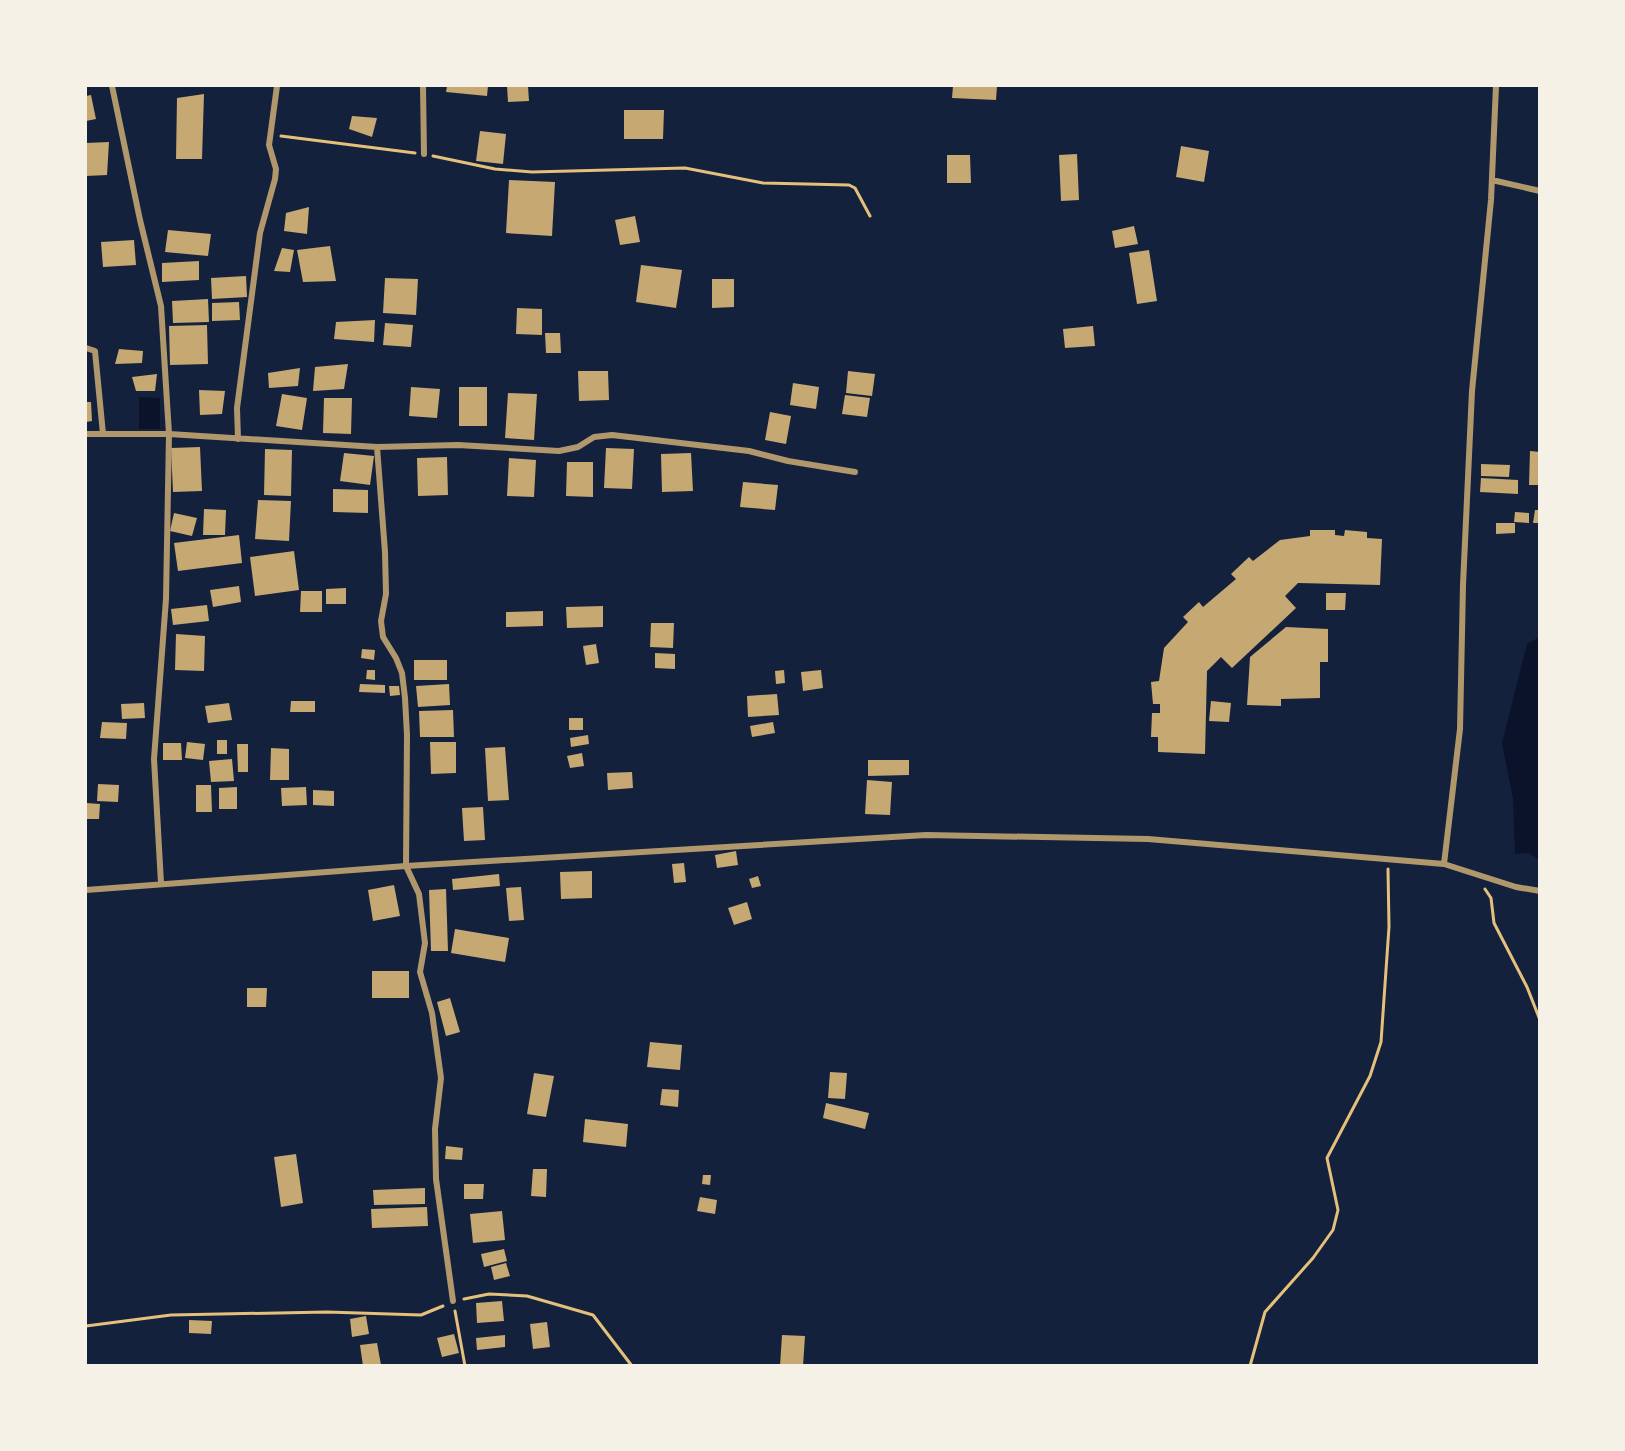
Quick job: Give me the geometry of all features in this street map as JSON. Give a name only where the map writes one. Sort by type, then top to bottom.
[{"type":"street","points":[[112,86],[140,220],[161,306],[169,434],[166,599],[154,759],[161,883]]},
{"type":"street","points":[[238,439],[237,408],[260,233],[275,179],[270,134],[277,86]]},
{"type":"street","points":[[423,86],[424,154]]},
{"type":"street","points":[[1444,864],[1460,729],[1463,585],[1472,391],[1492,180],[1496,86]]},
{"type":"street","points":[[1492,180],[1539,191]]},
{"type":"street","points":[[86,348],[95,351],[103,434]]},
{"type":"street","points":[[86,434],[169,434],[376,447],[458,445],[559,451],[578,447],[594,437],[612,435],[749,451],[788,461],[855,471]]},
{"type":"street","points":[[376,447],[385,552],[386,594],[381,621],[383,637],[402,672],[405,699],[406,866],[420,894],[425,943],[420,972],[432,1013],[441,1078],[435,1130],[436,1179],[453,1301]]},
{"type":"street","points":[[86,890],[406,866],[926,835],[1148,839],[1444,864],[1516,887],[1539,891]]},
{"type":"path","points":[[270,134],[424,154],[495,169],[532,172],[686,168],[763,183],[849,185],[855,188],[870,216]]},
{"type":"path","points":[[1250,1365],[1265,1312],[1313,1258],[1334,1230],[1338,1210],[1327,1158],[1370,1076],[1381,1042],[1388,956],[1388,869],[1369,858]]},
{"type":"path","points":[[1473,873],[1491,898],[1494,923],[1527,987],[1539,1020]]},
{"type":"path","points":[[86,1326],[171,1315],[327,1312],[421,1315],[453,1301],[489,1294],[527,1296],[592,1315],[632,1365]]},
{"type":"path","points":[[453,1301],[465,1365]]},
{"type":"water","points":[[139,397],[160,398],[160,429],[139,429]]},
{"type":"water","points":[[1539,637],[1540,859],[1537,859],[1529,853],[1515,854],[1513,799],[1502,743],[1527,644]]},
{"type":"building","points":[[447,86],[488,86],[487,96],[446,92]]},
{"type":"building","points":[[507,86],[528,86],[529,101],[508,102]]},
{"type":"building","points":[[953,86],[997,86],[996,100],[952,98]]},
{"type":"building","points":[[204,94],[202,159],[176,159],[177,98]]},
{"type":"building","points":[[91,95],[96,119],[86,121],[86,96]]},
{"type":"building","points":[[624,110],[664,110],[663,139],[624,139]]},
{"type":"building","points":[[352,116],[377,118],[372,137],[349,129]]},
{"type":"building","points":[[480,131],[506,134],[503,164],[476,161]]},
{"type":"building","points":[[109,142],[107,175],[86,176],[86,143]]},
{"type":"building","points":[[1181,146],[1209,151],[1204,182],[1176,177]]},
{"type":"building","points":[[1077,154],[1079,200],[1061,201],[1059,155]]},
{"type":"building","points":[[947,155],[970,155],[971,183],[947,183]]},
{"type":"building","points":[[509,180],[555,182],[552,236],[506,233]]},
{"type":"building","points":[[309,207],[307,234],[284,231],[286,213]]},
{"type":"building","points":[[635,216],[640,242],[620,245],[615,220]]},
{"type":"building","points":[[1134,226],[1138,244],[1115,248],[1112,231]]},
{"type":"building","points":[[168,230],[211,234],[208,256],[165,252]]},
{"type":"building","points":[[134,240],[136,265],[103,267],[101,242]]},
{"type":"building","points":[[330,246],[336,281],[303,282],[297,250]]},
{"type":"building","points":[[282,248],[294,250],[290,272],[274,271]]},
{"type":"building","points":[[1149,250],[1157,301],[1137,304],[1129,253]]},
{"type":"building","points":[[199,261],[199,280],[162,282],[162,263]]},
{"type":"building","points":[[641,265],[682,270],[676,308],[636,302]]},
{"type":"building","points":[[246,276],[247,297],[212,299],[211,278]]},
{"type":"building","points":[[385,278],[418,279],[416,315],[383,313]]},
{"type":"building","points":[[712,279],[734,279],[734,307],[712,308]]},
{"type":"building","points":[[208,299],[209,322],[173,323],[172,301]]},
{"type":"building","points":[[239,302],[240,320],[212,321],[212,303]]},
{"type":"building","points":[[517,308],[542,309],[542,335],[516,334]]},
{"type":"building","points":[[375,320],[374,342],[334,339],[336,322]]},
{"type":"building","points":[[385,323],[413,325],[411,347],[383,345]]},
{"type":"building","points":[[207,325],[208,364],[170,365],[169,326]]},
{"type":"building","points":[[1093,326],[1095,346],[1065,348],[1063,329]]},
{"type":"building","points":[[545,333],[560,333],[561,353],[546,353]]},
{"type":"building","points":[[119,349],[143,351],[142,363],[115,364]]},
{"type":"building","points":[[348,364],[344,389],[313,391],[315,367]]},
{"type":"building","points":[[300,368],[298,386],[269,388],[268,373]]},
{"type":"building","points":[[578,371],[608,371],[609,400],[579,401]]},
{"type":"building","points":[[848,371],[875,374],[872,396],[846,393]]},
{"type":"building","points":[[157,374],[155,391],[136,391],[132,377]]},
{"type":"building","points":[[793,383],[819,387],[816,409],[790,405]]},
{"type":"building","points":[[411,387],[440,389],[437,418],[409,416]]},
{"type":"building","points":[[459,387],[487,387],[487,426],[459,426]]},
{"type":"building","points":[[199,390],[225,391],[222,414],[200,415]]},
{"type":"building","points":[[508,393],[537,394],[534,440],[505,438]]},
{"type":"building","points":[[282,394],[307,398],[302,430],[276,426]]},
{"type":"building","points":[[845,395],[870,398],[867,417],[842,414]]},
{"type":"building","points":[[324,398],[352,398],[351,434],[323,433]]},
{"type":"building","points":[[86,402],[91,402],[92,421],[86,422]]},
{"type":"building","points":[[770,412],[791,416],[786,444],[765,440]]},
{"type":"building","points":[[200,447],[202,491],[173,492],[171,448]]},
{"type":"building","points":[[606,448],[634,449],[632,489],[604,488]]},
{"type":"building","points":[[265,449],[292,450],[291,496],[264,495]]},
{"type":"building","points":[[1530,451],[1540,452],[1540,485],[1529,485]]},
{"type":"building","points":[[344,453],[374,456],[370,485],[340,481]]},
{"type":"building","points":[[691,453],[693,491],[662,492],[661,454]]},
{"type":"building","points":[[447,457],[448,495],[418,496],[417,458]]},
{"type":"building","points":[[509,458],[536,460],[534,497],[507,496]]},
{"type":"building","points":[[567,462],[593,462],[593,497],[566,496]]},
{"type":"building","points":[[1481,464],[1510,465],[1509,477],[1481,476]]},
{"type":"building","points":[[1481,478],[1518,480],[1518,494],[1480,492]]},
{"type":"building","points":[[743,482],[778,485],[775,510],[740,507]]},
{"type":"building","points":[[333,489],[368,490],[368,513],[333,512]]},
{"type":"building","points":[[258,500],[291,501],[289,541],[255,539]]},
{"type":"building","points":[[204,509],[226,510],[225,535],[203,535]]},
{"type":"building","points":[[1535,510],[1540,510],[1540,523],[1533,523]]},
{"type":"building","points":[[1515,512],[1529,513],[1529,523],[1514,522]]},
{"type":"building","points":[[174,513],[197,518],[192,536],[170,531]]},
{"type":"building","points":[[1496,523],[1515,523],[1515,533],[1496,534]]},
{"type":"building","points":[[1310,530],[1335,530],[1335,535],[1344,536],[1345,530],[1367,532],[1367,538],[1382,539],[1380,585],[1298,583],[1285,596],[1296,608],[1232,668],[1221,657],[1207,671],[1205,754],[1158,752],[1158,737],[1151,737],[1152,713],[1160,713],[1160,704],[1153,704],[1151,682],[1159,681],[1164,648],[1188,622],[1183,617],[1199,602],[1203,607],[1236,579],[1231,574],[1249,557],[1253,561],[1280,540],[1310,536]]},
{"type":"building","points":[[239,535],[242,563],[178,571],[174,543]]},
{"type":"building","points":[[294,551],[299,590],[255,596],[250,557]]},
{"type":"building","points":[[239,586],[241,602],[213,607],[210,590]]},
{"type":"building","points":[[346,588],[346,604],[326,604],[326,589]]},
{"type":"building","points":[[301,591],[322,591],[322,612],[300,612]]},
{"type":"building","points":[[1326,593],[1346,593],[1345,610],[1326,610]]},
{"type":"building","points":[[207,605],[209,621],[173,625],[171,609]]},
{"type":"building","points":[[603,606],[603,627],[567,628],[566,607]]},
{"type":"building","points":[[543,611],[543,626],[506,627],[506,612]]},
{"type":"building","points":[[651,623],[674,623],[673,648],[650,647]]},
{"type":"building","points":[[1286,627],[1328,629],[1328,662],[1320,662],[1320,698],[1281,699],[1281,706],[1247,705],[1250,657]]},
{"type":"building","points":[[176,634],[205,636],[204,671],[175,670]]},
{"type":"building","points":[[596,644],[599,663],[586,665],[583,646]]},
{"type":"building","points":[[362,649],[375,650],[374,660],[361,658]]},
{"type":"building","points":[[655,653],[675,654],[675,669],[655,668]]},
{"type":"building","points":[[414,660],[447,660],[447,680],[414,680]]},
{"type":"building","points":[[367,670],[375,670],[375,680],[366,679]]},
{"type":"building","points":[[784,670],[785,683],[776,684],[775,671]]},
{"type":"building","points":[[821,670],[823,688],[803,691],[801,672]]},
{"type":"building","points":[[360,684],[385,685],[385,693],[359,692]]},
{"type":"building","points":[[449,684],[450,705],[418,707],[416,686]]},
{"type":"building","points":[[389,686],[399,686],[400,695],[390,696]]},
{"type":"building","points":[[777,694],[779,715],[748,717],[747,696]]},
{"type":"building","points":[[291,701],[315,701],[315,712],[290,712]]},
{"type":"building","points":[[1211,701],[1231,703],[1229,722],[1209,721]]},
{"type":"building","points":[[144,703],[145,718],[122,719],[121,704]]},
{"type":"building","points":[[229,703],[232,720],[208,723],[205,706]]},
{"type":"building","points":[[453,710],[454,737],[420,737],[419,711]]},
{"type":"building","points":[[569,718],[583,718],[583,730],[569,730]]},
{"type":"building","points":[[102,722],[127,723],[126,739],[100,738]]},
{"type":"building","points":[[773,722],[775,733],[752,737],[750,726]]},
{"type":"building","points":[[588,735],[589,744],[571,747],[570,738]]},
{"type":"building","points":[[217,740],[227,740],[227,754],[217,754]]},
{"type":"building","points":[[187,742],[205,744],[203,760],[185,758]]},
{"type":"building","points":[[430,742],[456,742],[456,773],[431,774]]},
{"type":"building","points":[[163,743],[181,743],[182,760],[163,760]]},
{"type":"building","points":[[237,744],[248,744],[248,772],[238,772]]},
{"type":"building","points":[[505,747],[509,800],[488,801],[485,748]]},
{"type":"building","points":[[271,748],[289,749],[289,780],[270,780]]},
{"type":"building","points":[[582,753],[584,766],[570,768],[567,756]]},
{"type":"building","points":[[232,759],[234,781],[211,782],[209,761]]},
{"type":"building","points":[[868,760],[909,760],[909,775],[868,776]]},
{"type":"building","points":[[632,772],[633,788],[608,790],[607,773]]},
{"type":"building","points":[[867,780],[892,782],[890,815],[865,814]]},
{"type":"building","points":[[98,784],[119,785],[118,802],[97,801]]},
{"type":"building","points":[[196,785],[211,785],[212,812],[196,812]]},
{"type":"building","points":[[237,787],[237,809],[219,809],[219,788]]},
{"type":"building","points":[[306,787],[307,805],[282,806],[281,788]]},
{"type":"building","points":[[313,790],[334,791],[334,806],[313,805]]},
{"type":"building","points":[[86,803],[100,804],[99,819],[86,819]]},
{"type":"building","points":[[483,807],[485,840],[464,841],[462,808]]},
{"type":"building","points":[[736,851],[738,865],[717,868],[715,855]]},
{"type":"building","points":[[684,863],[686,882],[674,883],[672,864]]},
{"type":"building","points":[[592,871],[592,898],[561,899],[560,872]]},
{"type":"building","points":[[499,874],[500,886],[453,890],[452,879]]},
{"type":"building","points":[[758,876],[761,886],[752,888],[749,879]]},
{"type":"building","points":[[394,885],[400,916],[373,921],[368,890]]},
{"type":"building","points":[[521,887],[524,920],[509,921],[506,888]]},
{"type":"building","points":[[446,889],[448,951],[431,951],[429,890]]},
{"type":"building","points":[[747,902],[752,919],[734,925],[728,908]]},
{"type":"building","points":[[455,929],[509,938],[505,962],[451,953]]},
{"type":"building","points":[[372,971],[409,971],[409,998],[372,998]]},
{"type":"building","points":[[247,988],[267,988],[266,1007],[247,1007]]},
{"type":"building","points":[[450,998],[460,1032],[446,1036],[437,1002]]},
{"type":"building","points":[[650,1042],[682,1045],[680,1070],[647,1067]]},
{"type":"building","points":[[830,1072],[847,1073],[845,1099],[828,1098]]},
{"type":"building","points":[[534,1073],[554,1076],[546,1117],[527,1114]]},
{"type":"building","points":[[662,1089],[679,1090],[678,1107],[660,1105]]},
{"type":"building","points":[[826,1103],[869,1113],[865,1129],[823,1118]]},
{"type":"building","points":[[585,1119],[628,1124],[626,1147],[583,1142]]},
{"type":"building","points":[[446,1146],[463,1148],[462,1160],[445,1159]]},
{"type":"building","points":[[296,1154],[303,1203],[281,1207],[274,1157]]},
{"type":"building","points":[[533,1169],[547,1169],[546,1197],[531,1196]]},
{"type":"building","points":[[703,1175],[711,1175],[710,1185],[702,1184]]},
{"type":"building","points":[[464,1184],[484,1184],[483,1199],[464,1199]]},
{"type":"building","points":[[425,1188],[425,1204],[374,1205],[373,1190]]},
{"type":"building","points":[[700,1197],[717,1200],[715,1214],[697,1211]]},
{"type":"building","points":[[427,1207],[428,1226],[372,1228],[371,1209]]},
{"type":"building","points":[[502,1211],[505,1240],[473,1243],[470,1214]]},
{"type":"building","points":[[504,1249],[507,1261],[484,1267],[481,1254]]},
{"type":"building","points":[[506,1263],[510,1276],[494,1280],[491,1267]]},
{"type":"building","points":[[502,1301],[504,1321],[477,1323],[476,1303]]},
{"type":"building","points":[[366,1316],[369,1334],[352,1337],[350,1319]]},
{"type":"building","points":[[189,1320],[212,1321],[211,1334],[189,1333]]},
{"type":"building","points":[[547,1322],[550,1347],[533,1349],[530,1324]]},
{"type":"building","points":[[454,1334],[459,1353],[442,1357],[437,1338]]},
{"type":"building","points":[[505,1335],[505,1347],[477,1350],[476,1338]]},
{"type":"building","points":[[782,1335],[805,1336],[803,1366],[780,1366]]},
{"type":"building","points":[[377,1343],[381,1365],[363,1366],[360,1345]]}]
